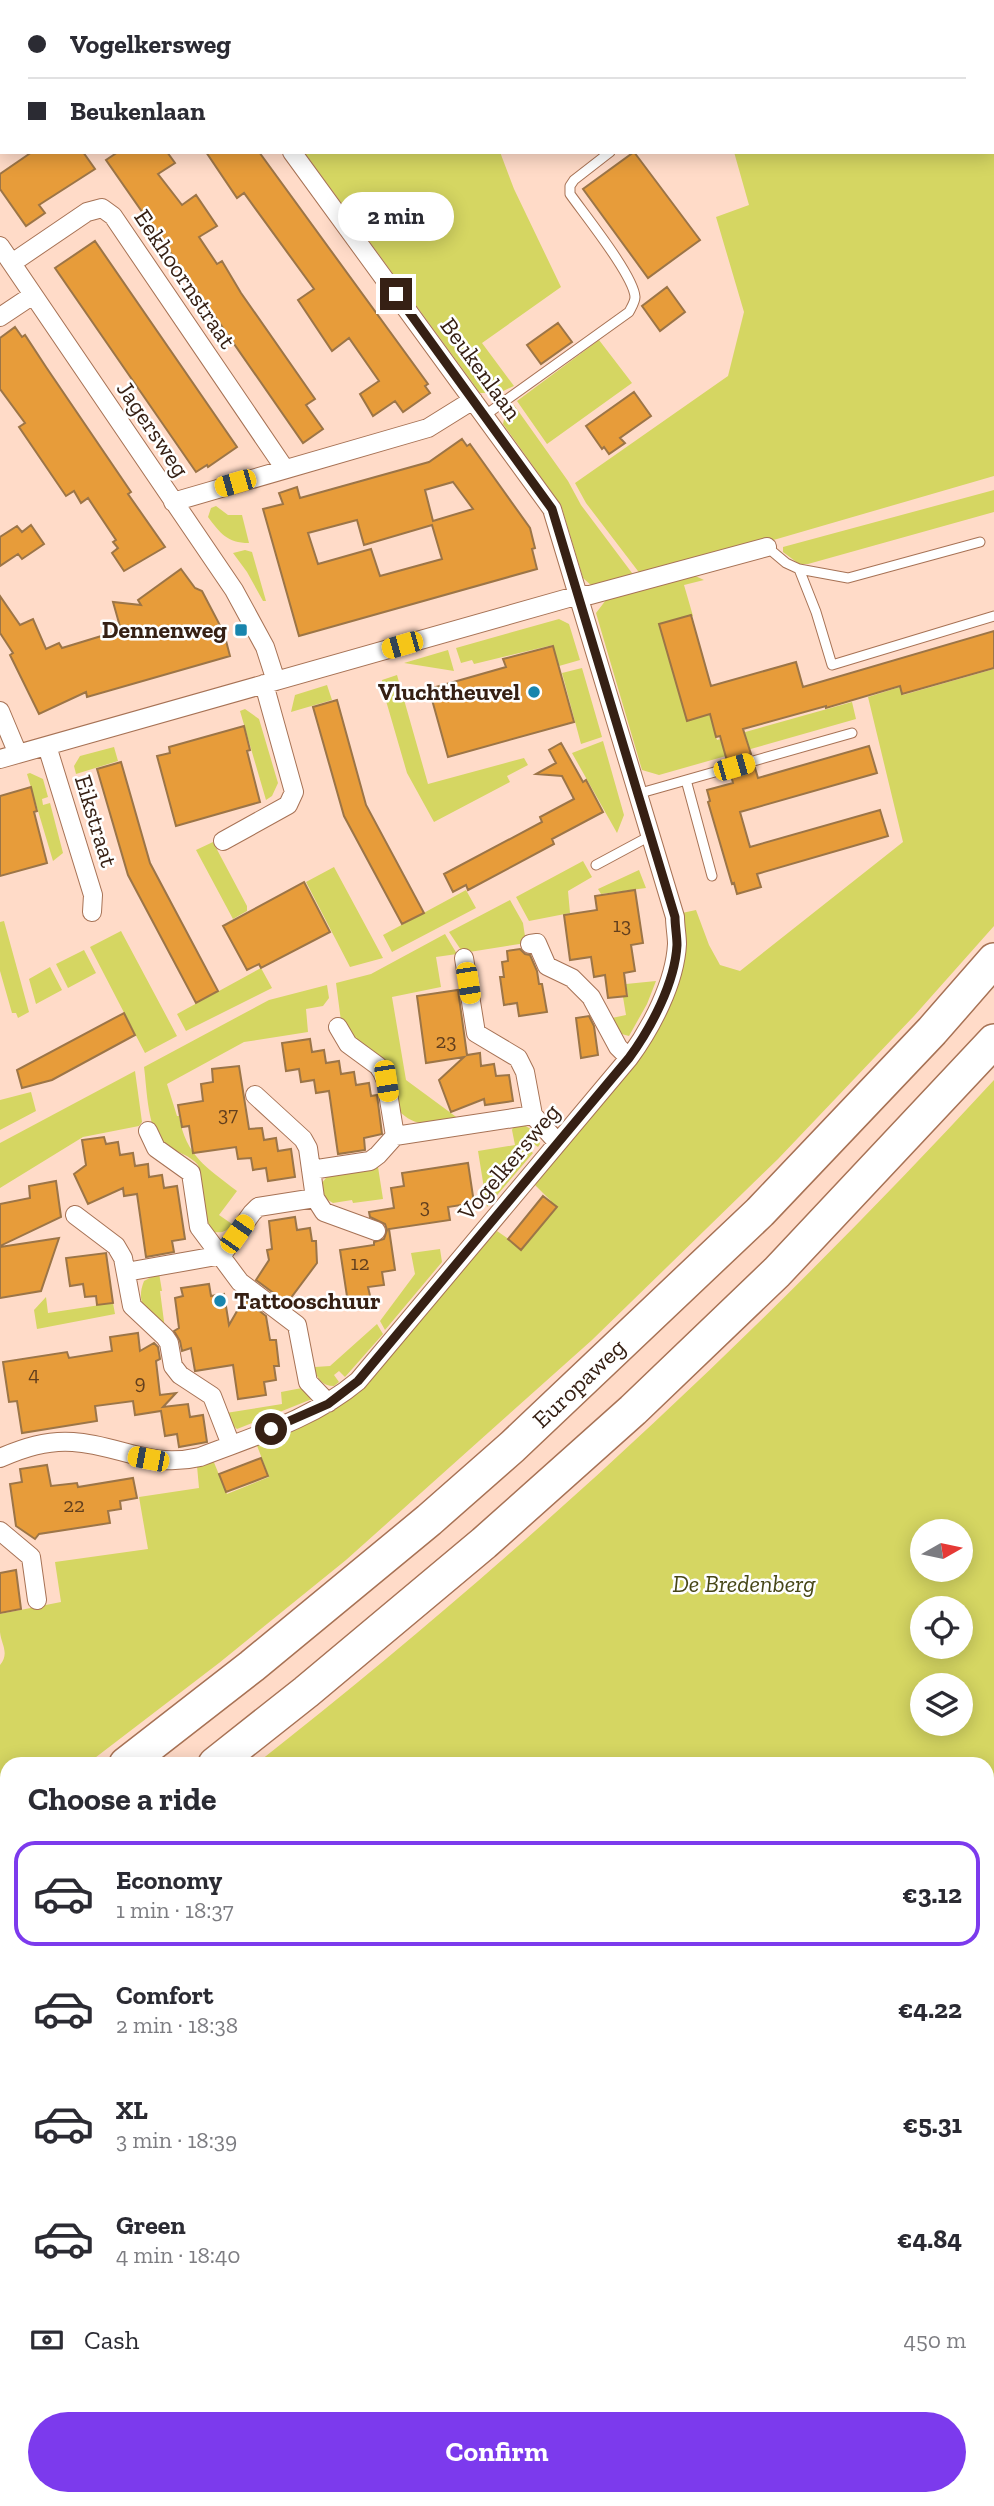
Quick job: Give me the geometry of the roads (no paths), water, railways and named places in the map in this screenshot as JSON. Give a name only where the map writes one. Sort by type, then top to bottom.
[{"type":"highway","name":"Europaweg","points":[[134,1757],[252,1667],[429,1520],[512,1447],[760,1212],[932,1031],[994,960]]},
{"type":"highway","points":[[224,1757],[484,1543],[633,1410],[777,1272],[994,1041]]},
{"type":"street","name":"Beukenlaan","points":[[293,154],[552,509],[579,595]]},
{"type":"street","name":"Eekhoornstraat","points":[[12,263],[87,212],[102,208],[113,216],[285,469]]},
{"type":"street","name":"Jagersweg","points":[[0,246],[233,590],[265,647],[294,792],[288,805],[223,841]]},
{"type":"street","points":[[0,317],[33,295]]},
{"type":"street","points":[[173,502],[428,429],[473,400]]},
{"type":"street","points":[[0,759],[579,595],[590,595],[767,547]]},
{"type":"street","name":"Vogelkersweg","points":[[0,1458],[15,1451],[53,1442],[75,1442],[163,1461],[191,1459],[328,1404],[358,1381],[647,1034],[669,980],[677,945],[675,917],[579,595]]},
{"type":"street","points":[[0,711],[18,754]]},
{"type":"street","name":"Eikstraat","points":[[47,746],[93,895],[92,912]]},
{"type":"street","points":[[530,944],[537,943],[547,965],[572,978],[591,997],[618,1047],[629,1058]]},
{"type":"street","points":[[464,958],[476,1033],[518,1058],[525,1072],[533,1115],[557,1142]]},
{"type":"street","points":[[338,1027],[348,1044],[382,1072],[386,1081],[395,1136]]},
{"type":"street","points":[[255,1095],[303,1139],[308,1149],[315,1198],[324,1212],[376,1231]]},
{"type":"street","points":[[312,1170],[370,1161],[378,1156],[395,1136],[533,1115]]},
{"type":"street","points":[[148,1131],[156,1148],[191,1173],[199,1227],[240,1282],[297,1325],[308,1382],[328,1404]]},
{"type":"street","points":[[126,1272],[222,1255],[258,1207],[315,1198]]},
{"type":"street","points":[[75,1215],[116,1246],[123,1258],[132,1306],[165,1337],[169,1343],[173,1366],[180,1375],[212,1396],[231,1445]]},
{"type":"street","points":[[0,1531],[31,1557],[37,1600]]},
{"type":"lane","points":[[484,416],[629,312],[635,295],[620,262],[570,194],[570,186],[574,180],[607,154]]},
{"type":"lane","points":[[767,547],[786,563],[799,569],[848,579],[980,542]]},
{"type":"lane","points":[[799,569],[816,611],[832,665],[994,616]]},
{"type":"lane","points":[[638,794],[852,733]]},
{"type":"lane","points":[[686,780],[712,876]]},
{"type":"lane","points":[[596,865],[650,836]]},
{"type":"place","name":"Dennenweg","points":[[241,630]]},
{"type":"place","name":"Vluchtheuvel","points":[[534,692]]},
{"type":"place","name":"Tattooschuur","points":[[220,1301]]},
{"type":"park label","name":"De Bredenberg","points":[[744,1584]]}]
